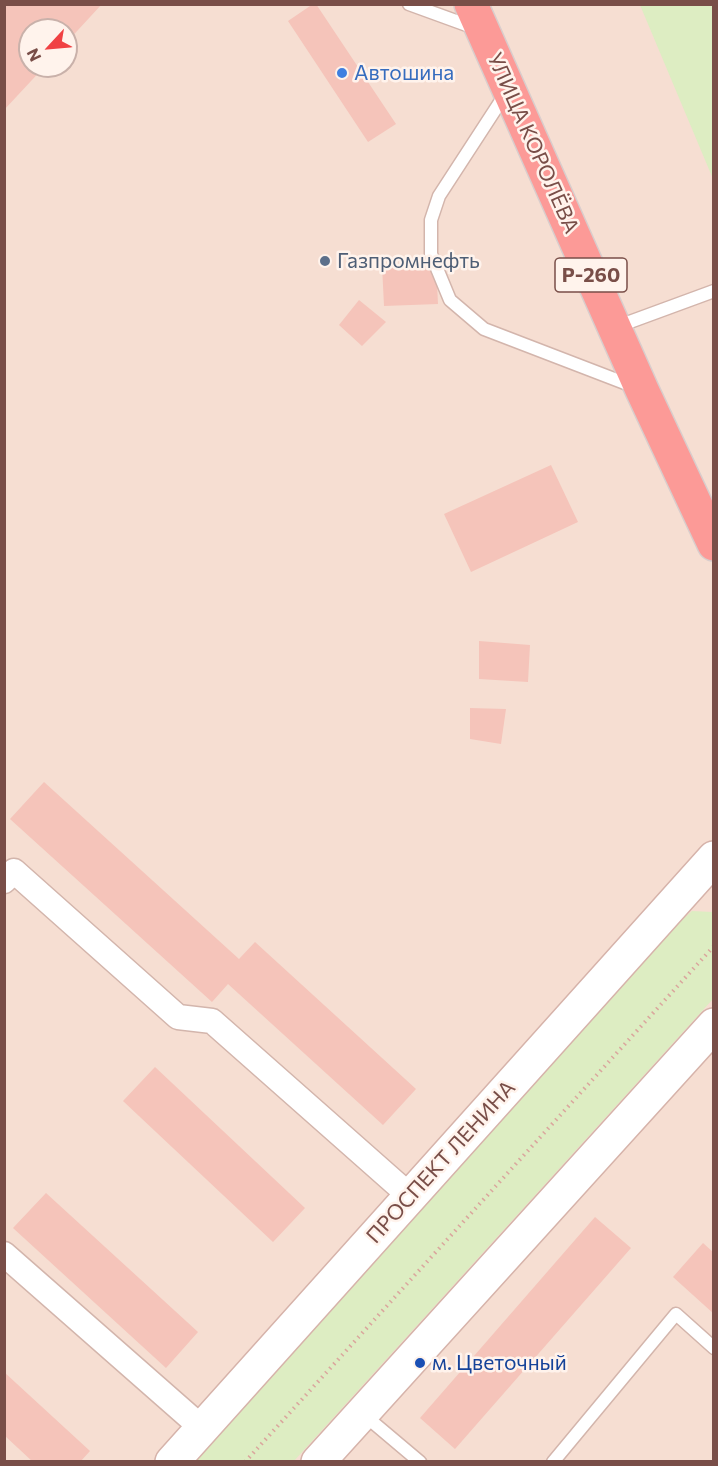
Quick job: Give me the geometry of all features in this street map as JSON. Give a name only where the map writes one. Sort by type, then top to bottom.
[{"type":"highway","name":"УЛИЦА КОРОЛЁВА","points":[[477,17],[642,390],[714,544]]},
{"type":"street","name":"ПРОСПЕКТ ЛЕНИНА","points":[[172,1461],[712,862]]},
{"type":"street","points":[[4,881],[14,871],[178,1017],[212,1021],[410,1196]]},
{"type":"street","points":[[318,1461],[714,1025]]},
{"type":"street","points":[[4,1254],[202,1428]]},
{"type":"lane","points":[[409,4],[477,17]]},
{"type":"lane","points":[[508,89],[439,196],[431,220],[431,254],[450,300],[484,329],[642,390]]},
{"type":"lane","points":[[615,327],[714,291]]},
{"type":"lane","points":[[553,1461],[676,1314],[714,1348]]},
{"type":"lane","points":[[362,1412],[420,1461]]},
{"type":"path","points":[[245,1461],[714,946]]},
{"type":"shaded area","points":[[5,5],[713,5],[713,1461],[5,1462]]},
{"type":"green space","points":[[640,5],[713,5],[713,179]]},
{"type":"green space","points":[[692,911],[713,912],[713,999],[294,1461],[187,1462],[674,927]]},
{"type":"building","points":[[4,4],[102,4],[78,30],[78,18],[18,18],[18,78],[34,78],[4,110]]},
{"type":"building","name":"Автошина","points":[[316,4],[396,124],[368,142],[288,21]]},
{"type":"building","points":[[436,263],[438,304],[384,306],[382,265]]},
{"type":"building","points":[[359,300],[386,322],[362,346],[339,325]]},
{"type":"building","points":[[551,465],[578,522],[471,572],[444,514]]},
{"type":"building","points":[[479,641],[530,645],[528,682],[479,679]]},
{"type":"building","points":[[470,708],[506,709],[501,744],[470,739]]},
{"type":"building","points":[[44,782],[239,959],[255,942],[416,1089],[383,1125],[228,984],[212,1002],[10,819]]},
{"type":"building","points":[[155,1067],[305,1208],[273,1242],[123,1101]]},
{"type":"building","points":[[46,1193],[198,1332],[166,1368],[13,1228]]},
{"type":"building","points":[[595,1217],[631,1248],[455,1449],[420,1418]]},
{"type":"building","points":[[703,1243],[714,1253],[714,1314],[673,1277]]},
{"type":"building","points":[[4,1372],[90,1451],[80,1462],[33,1462],[4,1435]]},
{"type":"place","name":"Автошина","points":[[342,73]]},
{"type":"place","name":"Газпромнефть","points":[[325,261]]},
{"type":"place","name":"м. Цветочный","points":[[420,1363]]}]
